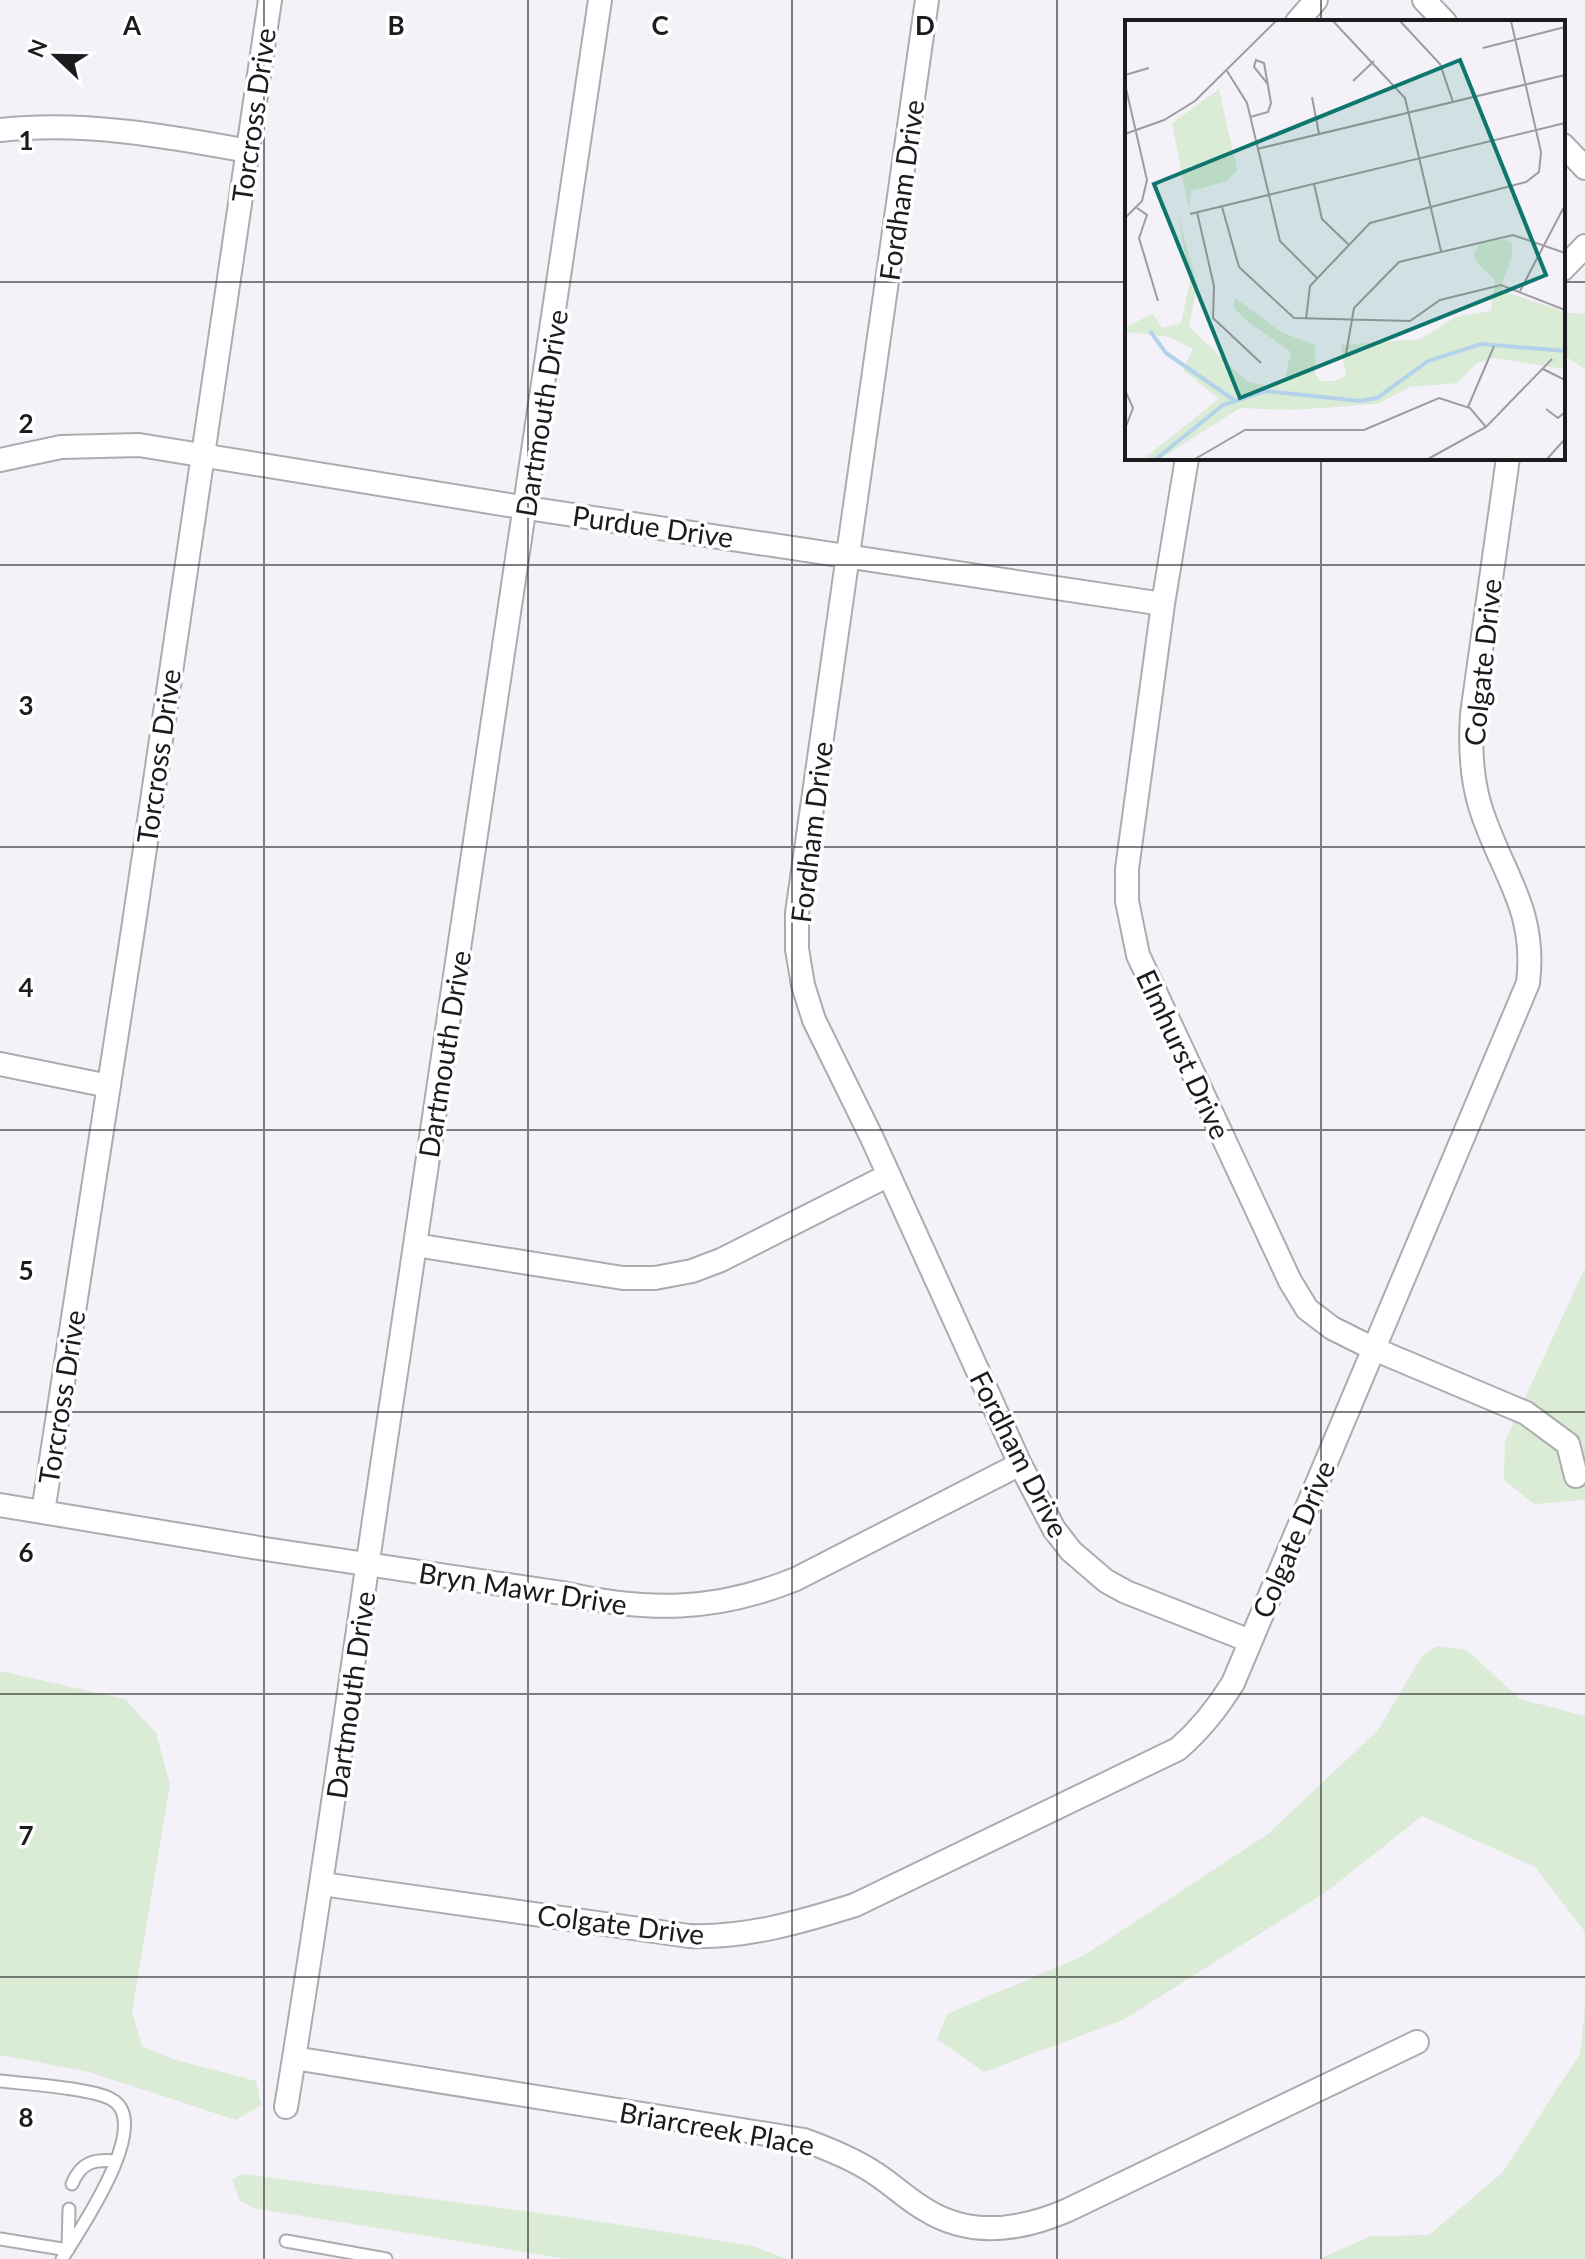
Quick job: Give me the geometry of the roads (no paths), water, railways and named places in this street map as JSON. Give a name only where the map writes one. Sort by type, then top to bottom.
[{"type":"street","name":"Torcross Drive","points":[[43,1512],[270,0]]},
{"type":"street","name":"Dartmouth Drive","points":[[286,2107],[322,1884],[600,0]]},
{"type":"street","name":"Fordham Drive","points":[[927,0],[797,913],[797,949],[803,985],[814,1020],[889,1175],[1020,1464],[1054,1529],[1087,1567],[1126,1592],[1250,1641]]},
{"type":"street","points":[[1299,20],[1316,0]]},
{"type":"street","points":[[1424,0],[1443,20]]},
{"type":"street","points":[[0,130],[97,129],[248,151]]},
{"type":"street","points":[[1565,147],[1585,168]]},
{"type":"street","points":[[1565,267],[1585,246]]},
{"type":"street","name":"Purdue Drive","points":[[0,460],[61,447],[139,445],[527,508],[1163,604]]},
{"type":"street","name":"Elmhurst Drive","points":[[1187,460],[1163,604],[1127,869],[1127,901],[1138,955],[1290,1281],[1307,1309],[1320,1321],[1374,1349],[1526,1413],[1568,1444],[1576,1476]]},
{"type":"street","name":"Colgate Drive","points":[[322,1884],[689,1936],[748,1932],[802,1922],[855,1905],[1178,1749],[1216,1711],[1233,1683],[1528,983],[1530,938],[1524,911],[1480,805],[1470,741],[1508,460]]},
{"type":"street","points":[[0,1064],[109,1086]]},
{"type":"street","points":[[415,1245],[623,1278],[655,1278],[692,1271],[721,1260],[889,1175]]},
{"type":"street","name":"Bryn Mawr Drive","points":[[0,1505],[562,1593],[607,1603],[685,1607],[766,1591],[796,1579],[1020,1464]]},
{"type":"street","name":"Briarcreek Place","points":[[294,2058],[804,2140],[855,2161],[928,2212],[975,2228],[1005,2229],[1037,2223],[1068,2210],[1417,2042]]},
{"type":"lane","points":[[0,2081],[101,2095],[117,2103],[123,2110],[125,2121],[110,2179],[65,2255]]},
{"type":"lane","points":[[72,2184],[86,2163],[100,2159],[116,2161]]},
{"type":"lane","points":[[65,2255],[69,2209]]},
{"type":"lane","points":[[0,2239],[65,2255]]},
{"type":"lane","points":[[286,2241],[386,2259]]}]
